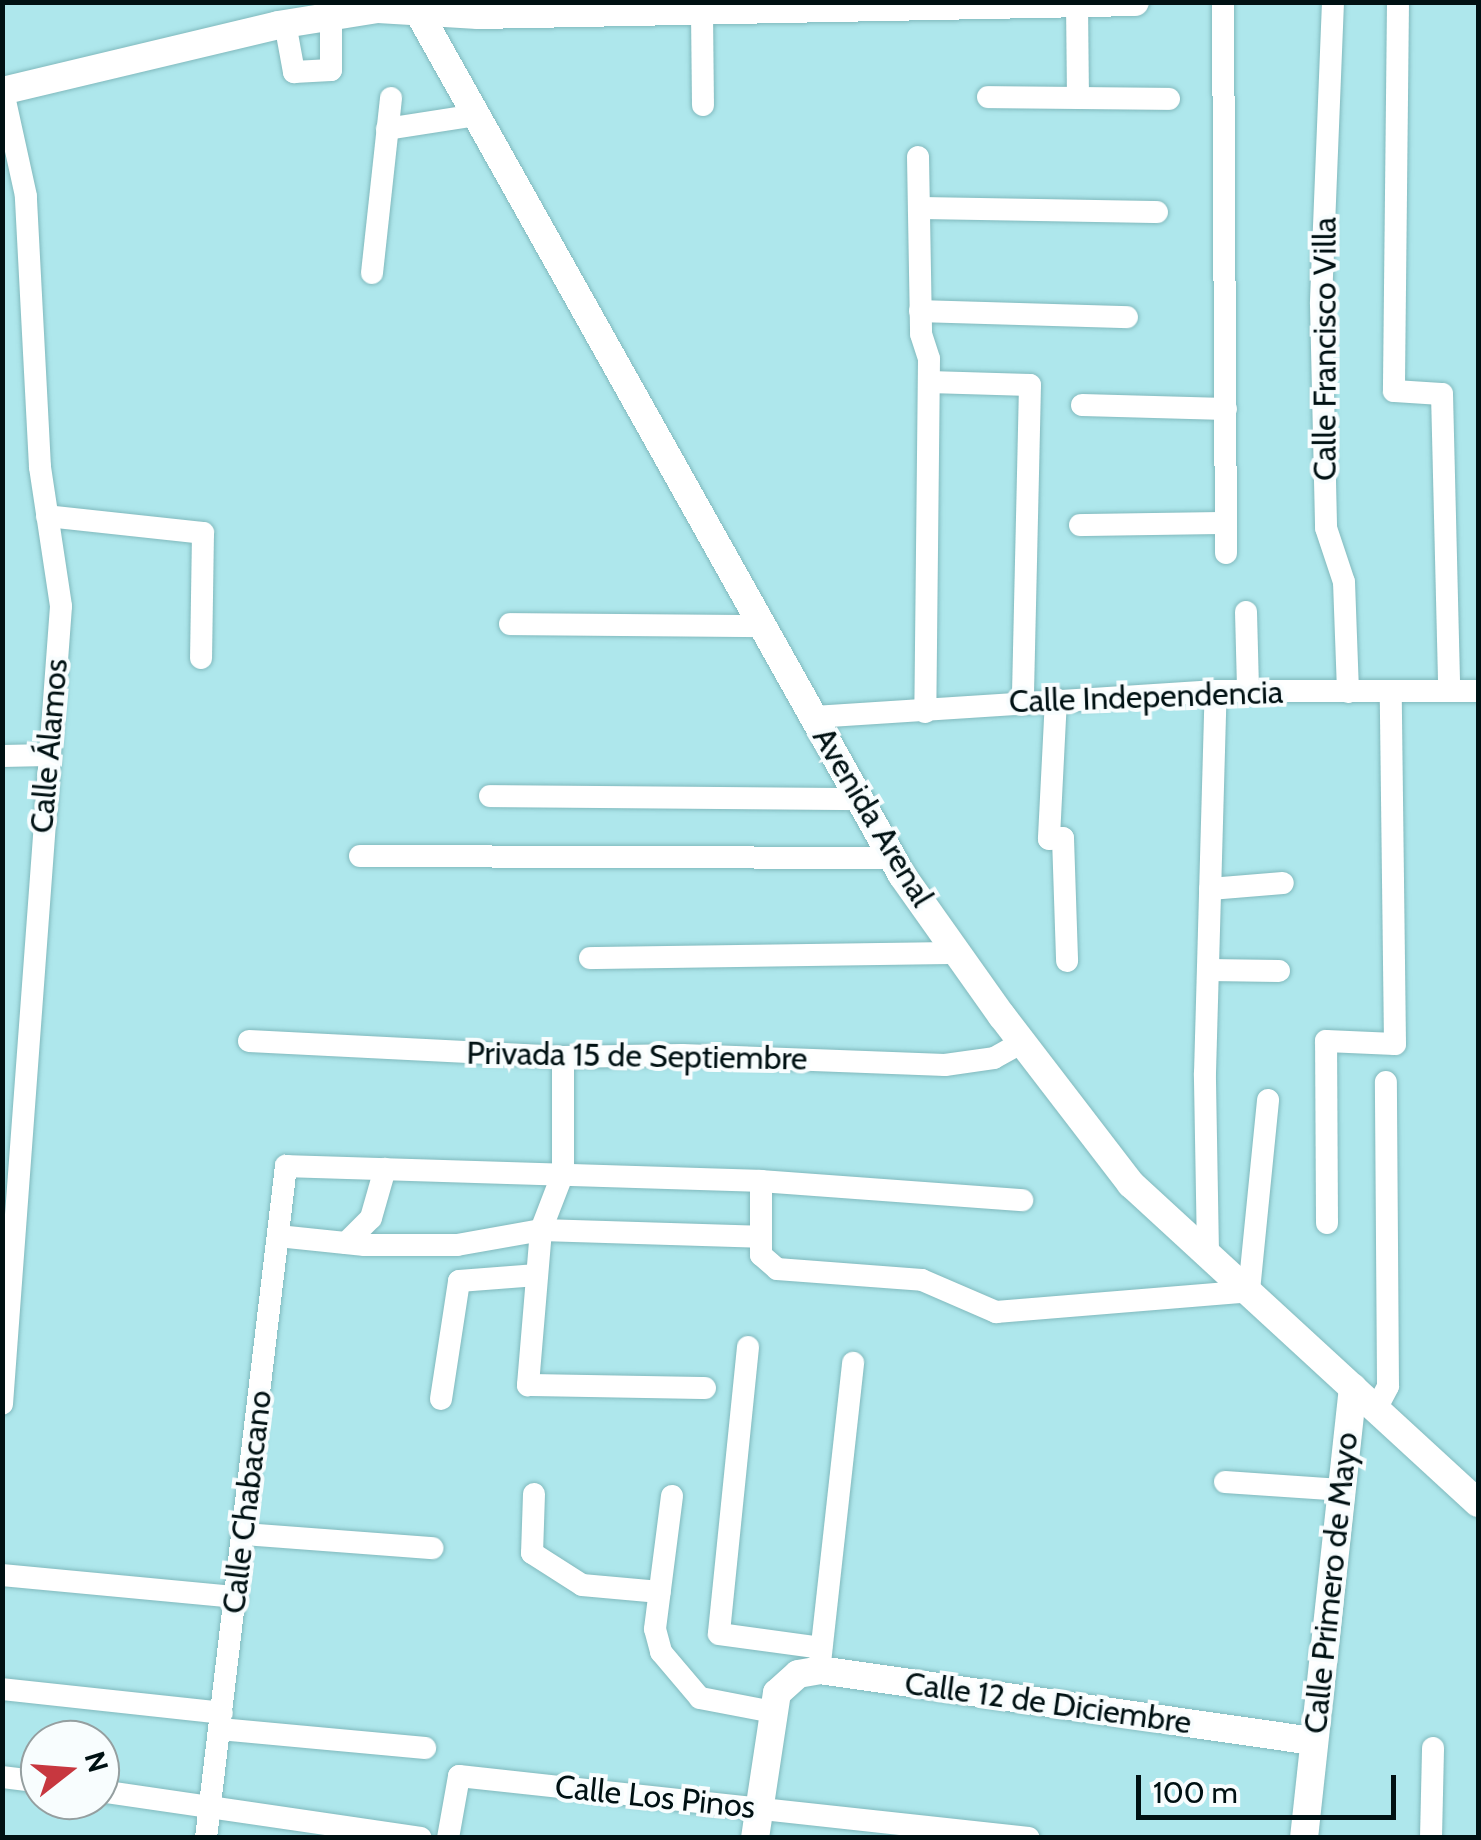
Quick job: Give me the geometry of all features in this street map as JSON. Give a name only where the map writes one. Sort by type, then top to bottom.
[{"type":"main road","points":[[3,91],[344,10],[420,15],[1135,2]]},
{"type":"main road","name":"Avenida Arenal","points":[[420,15],[892,858],[957,953],[1021,1043],[1132,1184],[1478,1503]]},
{"type":"main road","name":"Calle Primero de Mayo","points":[[1304,1838],[1353,1388]]},
{"type":"main road","name":"Calle 12 de Diciembre","points":[[773,1712],[785,1682],[820,1659],[1314,1741]]},
{"type":"main road","points":[[755,1838],[773,1712]]},
{"type":"street","points":[[1223,2],[1226,553]]},
{"type":"street","name":"Calle Francisco Villa","points":[[1333,2],[1321,323],[1326,528],[1344,582],[1348,692]]},
{"type":"street","points":[[1398,2],[1394,391],[1442,394],[1449,690]]},
{"type":"street","points":[[1078,3],[1078,98]]},
{"type":"street","points":[[284,24],[294,72],[331,70],[344,10]]},
{"type":"street","points":[[702,12],[703,105]]},
{"type":"street","name":"Calle Álamos","points":[[2,1404],[12,1182],[62,606],[47,516],[26,196],[3,91]]},
{"type":"street","points":[[372,274],[390,98]]},
{"type":"street","points":[[988,98],[1169,99]]},
{"type":"street","points":[[387,129],[476,115]]},
{"type":"street","points":[[918,157],[920,312],[929,382],[926,712]]},
{"type":"street","points":[[919,208],[1158,212]]},
{"type":"street","points":[[920,312],[1126,317]]},
{"type":"street","points":[[929,382],[1030,385],[1023,699]]},
{"type":"street","points":[[1082,405],[1226,410]]},
{"type":"street","points":[[47,516],[203,533],[201,658]]},
{"type":"street","points":[[1080,525],[1226,523]]},
{"type":"street","points":[[1246,612],[1248,691]]},
{"type":"street","points":[[510,624],[762,626]]},
{"type":"street","points":[[1208,1253],[1210,888],[1216,691]]},
{"type":"street","name":"Calle Independencia","points":[[814,718],[926,712],[1023,699],[1216,691],[1478,691]]},
{"type":"street","points":[[1327,1223],[1326,1041],[1395,1044],[1391,694]]},
{"type":"street","points":[[1056,699],[1049,839],[1062,838],[1067,960]]},
{"type":"street","points":[[2,756],[49,755]]},
{"type":"street","points":[[490,796],[860,799]]},
{"type":"street","points":[[360,856],[892,858]]},
{"type":"street","points":[[1210,888],[1283,883]]},
{"type":"street","points":[[590,958],[957,953]]},
{"type":"street","points":[[1209,970],[1279,971]]},
{"type":"street","name":"Privada 15 de Septiembre","points":[[248,1041],[563,1057],[682,1055],[945,1066],[994,1058],[1021,1043]]},
{"type":"street","points":[[563,1057],[563,1173],[541,1230],[528,1385],[705,1388]]},
{"type":"street","points":[[1376,1409],[1388,1386],[1386,1082]]},
{"type":"street","points":[[760,1181],[759,1237],[766,1265],[777,1268],[922,1280],[996,1312],[1250,1291],[1268,1100]]},
{"type":"street","name":"Calle Chabacano","points":[[206,1838],[286,1166],[385,1169]]},
{"type":"street","points":[[356,1244],[372,1218],[385,1169],[760,1181],[1022,1200]]},
{"type":"street","points":[[278,1236],[356,1244],[457,1244],[541,1230],[759,1237]]},
{"type":"street","points":[[440,1399],[459,1281],[537,1275]]},
{"type":"street","name":"Calle 12 de Diciembre","points":[[748,1347],[718,1626],[726,1639],[820,1659]]},
{"type":"street","points":[[820,1659],[853,1363]]},
{"type":"street","points":[[1225,1482],[1340,1490]]},
{"type":"street","points":[[534,1494],[532,1553],[582,1585],[660,1592]]},
{"type":"street","points":[[672,1496],[655,1629],[679,1680],[700,1698],[773,1712]]},
{"type":"street","points":[[245,1534],[432,1548]]},
{"type":"street","points":[[2,1575],[236,1597]]},
{"type":"street","points":[[2,1689],[425,1748]]},
{"type":"street","points":[[1431,1838],[1433,1748]]},
{"type":"street","name":"Calle Los Pinos","points":[[448,1838],[459,1776],[1029,1838]]},
{"type":"street","points":[[120,1795],[421,1838]]}]
